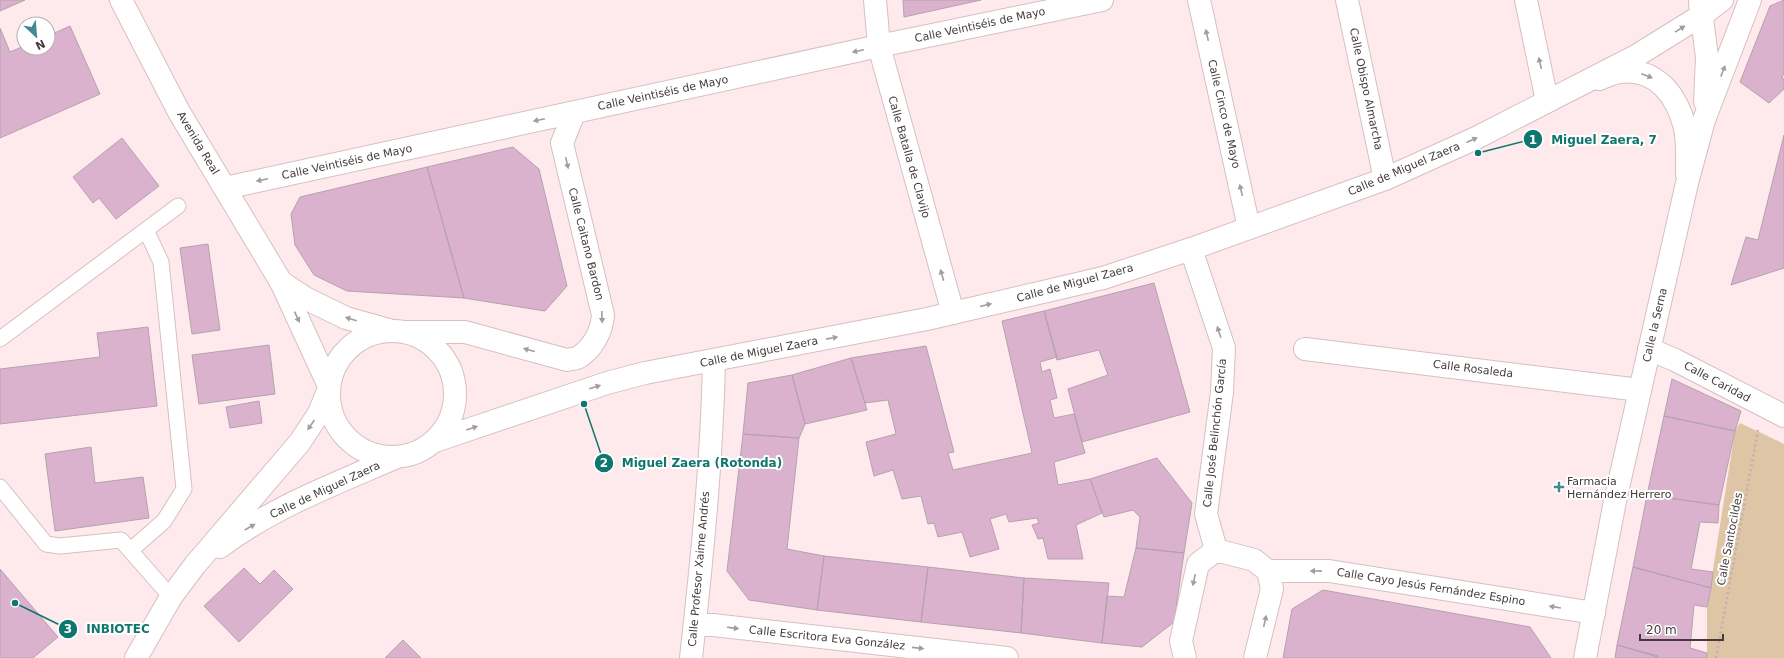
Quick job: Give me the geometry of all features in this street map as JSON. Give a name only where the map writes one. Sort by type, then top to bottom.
[{"type":"street","name":"Avenida Real","points":[[121,0],[179,112],[281,282],[328,387]]},
{"type":"street","name":"Calle Batalla de Clavijo","points":[[875,0],[879,46],[953,312]]},
{"type":"street","name":"Calle Veintiséis de Mayo","points":[[225,188],[879,46],[1102,0]]},
{"type":"street","name":"Calle Cinco de Mayo","points":[[1199,0],[1249,228]]},
{"type":"street","name":"Calle Obispo Almarcha","points":[[1347,0],[1385,179]]},
{"type":"street","points":[[1526,0],[1547,101]]},
{"type":"street","name":"Calle de Miguel Zaera","points":[[435,441],[607,384],[645,373],[927,319],[1104,278],[1191,249],[1385,179],[1476,138],[1636,56],[1701,8],[1722,0]]},
{"type":"street","name":"Calle la Serna","points":[[1585,658],[1615,501],[1687,183],[1704,120],[1750,0]]},
{"type":"street","points":[[1701,8],[1707,57],[1704,120]]},
{"type":"street","points":[[1582,84],[1619,72],[1641,73],[1659,81],[1672,97],[1685,128],[1687,183]]},
{"type":"street","name":"Calle Caitano Bardon","points":[[398,331],[465,332],[567,360],[579,358],[593,344],[602,327],[603,315],[562,143],[574,113]]},
{"type":"street","name":"Calle José Belinchón García","points":[[1191,249],[1224,348],[1222,392],[1206,514],[1216,550]]},
{"type":"street","name":"Avenida Real","points":[[281,282],[305,298],[346,318],[398,331]]},
{"type":"street","points":[[398,331],[425,339],[440,352],[450,368],[455,388],[454,407],[447,425],[435,441],[417,452],[397,457],[379,456],[362,450],[347,439],[336,425],[330,408],[328,387],[332,372],[341,356],[354,342],[370,334],[398,331]]},
{"type":"street","name":"Calle Rosaleda","points":[[1305,348],[1640,390]]},
{"type":"street","name":"Calle Caridad","points":[[1649,349],[1675,360],[1784,416]]},
{"type":"street","name":"Calle Profesor Xaime Andrés","points":[[691,658],[712,428],[714,360]]},
{"type":"street","name":"Calle de Miguel Zaera","points":[[136,658],[171,596],[195,565],[300,442],[320,413],[328,387]]},
{"type":"street","name":"Calle de Miguel Zaera","points":[[195,565],[232,538],[289,505],[397,457]]},
{"type":"street","points":[[1185,658],[1181,641],[1198,564],[1216,550],[1254,560],[1268,571],[1272,589],[1257,655],[1255,658]]},
{"type":"street","name":"Calle Cayo Jesús Fernández Espino","points":[[1268,571],[1329,571],[1594,613]]},
{"type":"street","name":"Calle Escritora Eva González","points":[[695,623],[1007,658]]},
{"type":"lane","points":[[0,339],[178,206]]},
{"type":"lane","points":[[131,550],[164,521],[184,489],[161,262],[146,230]]},
{"type":"lane","points":[[0,487],[46,544],[60,546],[121,540],[171,596]]},
{"type":"path","name":"Calle Santocildes","points":[[1716,658],[1760,424]]},
{"type":"shaded area","points":[[1740,423],[1784,444],[1784,658],[1707,658],[1707,607],[1735,431]]},
{"type":"building","points":[[0,0],[25,0],[0,11]]},
{"type":"building","points":[[903,0],[981,0],[904,17]]},
{"type":"building","points":[[1784,0],[1784,73],[1782,78],[1784,79],[1784,89],[1769,103],[1740,82],[1770,6]]},
{"type":"building","points":[[70,26],[100,94],[0,138],[0,28],[10,52],[16,49],[16,56],[56,56],[56,32]]},
{"type":"building","points":[[1784,135],[1784,268],[1731,285],[1746,237],[1758,240]]},
{"type":"building","points":[[122,138],[159,186],[116,219],[99,198],[93,203],[73,177]]},
{"type":"building","points":[[513,147],[539,169],[567,286],[545,311],[464,298],[427,167]]},
{"type":"building","points":[[427,167],[464,298],[347,291],[314,275],[295,245],[291,214],[300,197]]},
{"type":"building","points":[[208,244],[220,330],[192,334],[180,248]]},
{"type":"building","points":[[1154,283],[1190,412],[1082,442],[1068,389],[1108,375],[1099,350],[1057,360],[1044,311]]},
{"type":"building","points":[[1044,311],[1057,357],[1040,362],[1042,372],[1050,369],[1057,398],[1050,400],[1054,418],[1074,414],[1085,453],[1054,462],[1058,485],[1090,479],[1102,513],[1076,525],[1083,559],[1048,559],[1043,538],[1038,539],[1032,525],[1039,523],[1037,518],[1009,522],[1006,514],[990,519],[999,549],[970,557],[962,532],[938,537],[934,523],[928,524],[921,496],[902,499],[893,470],[874,476],[866,442],[896,434],[888,400],[865,403],[851,358],[926,346],[954,452],[948,453],[953,470],[1032,453],[1002,321]]},
{"type":"building","points":[[148,327],[157,406],[0,424],[0,369],[100,357],[97,333]]},
{"type":"building","points":[[269,345],[275,394],[199,404],[192,355]]},
{"type":"building","points":[[851,358],[867,410],[805,424],[792,375]]},
{"type":"building","points":[[792,375],[805,424],[799,438],[743,434],[748,383]]},
{"type":"building","points":[[1672,379],[1741,411],[1735,431],[1664,416]]},
{"type":"building","points":[[259,401],[262,423],[230,428],[226,407]]},
{"type":"building","points":[[1664,416],[1735,431],[1719,505],[1647,495]]},
{"type":"building","points":[[743,434],[799,438],[787,549],[824,556],[817,610],[749,600],[727,571]]},
{"type":"building","points":[[91,447],[95,483],[143,477],[149,518],[55,531],[45,454]]},
{"type":"building","points":[[1157,458],[1192,503],[1184,553],[1136,548],[1140,517],[1133,510],[1104,517],[1090,479]]},
{"type":"building","points":[[1647,495],[1719,505],[1718,523],[1700,522],[1691,569],[1713,572],[1711,588],[1633,567]]},
{"type":"building","points":[[1136,548],[1184,553],[1174,622],[1142,647],[1102,643],[1107,596],[1124,597]]},
{"type":"building","points":[[824,556],[928,567],[921,622],[817,610]]},
{"type":"building","points":[[928,567],[1024,578],[1021,633],[921,622]]},
{"type":"building","points":[[1633,567],[1711,588],[1707,607],[1694,605],[1690,648],[1707,653],[1707,658],[1661,658],[1617,645]]},
{"type":"building","points":[[244,568],[260,584],[274,570],[293,589],[239,642],[204,606]]},
{"type":"building","points":[[0,569],[58,637],[33,658],[0,658]]},
{"type":"building","points":[[1024,578],[1109,583],[1102,643],[1021,633]]},
{"type":"building","points":[[1323,590],[1530,627],[1551,658],[1283,658],[1292,609]]},
{"type":"building","points":[[403,640],[421,658],[385,658]]},
{"type":"building","points":[[1617,645],[1658,656],[1657,658],[1615,658]]},
{"type":"place","name":"Miguel Zaera, 7","points":[[1478,153]]},
{"type":"place","name":"Miguel Zaera (Rotonda)","points":[[584,404]]},
{"type":"place","name":"Farmacia Hernández Herrero","points":[[1559,487]]},
{"type":"place","name":"INBIOTEC","points":[[15,603]]}]
